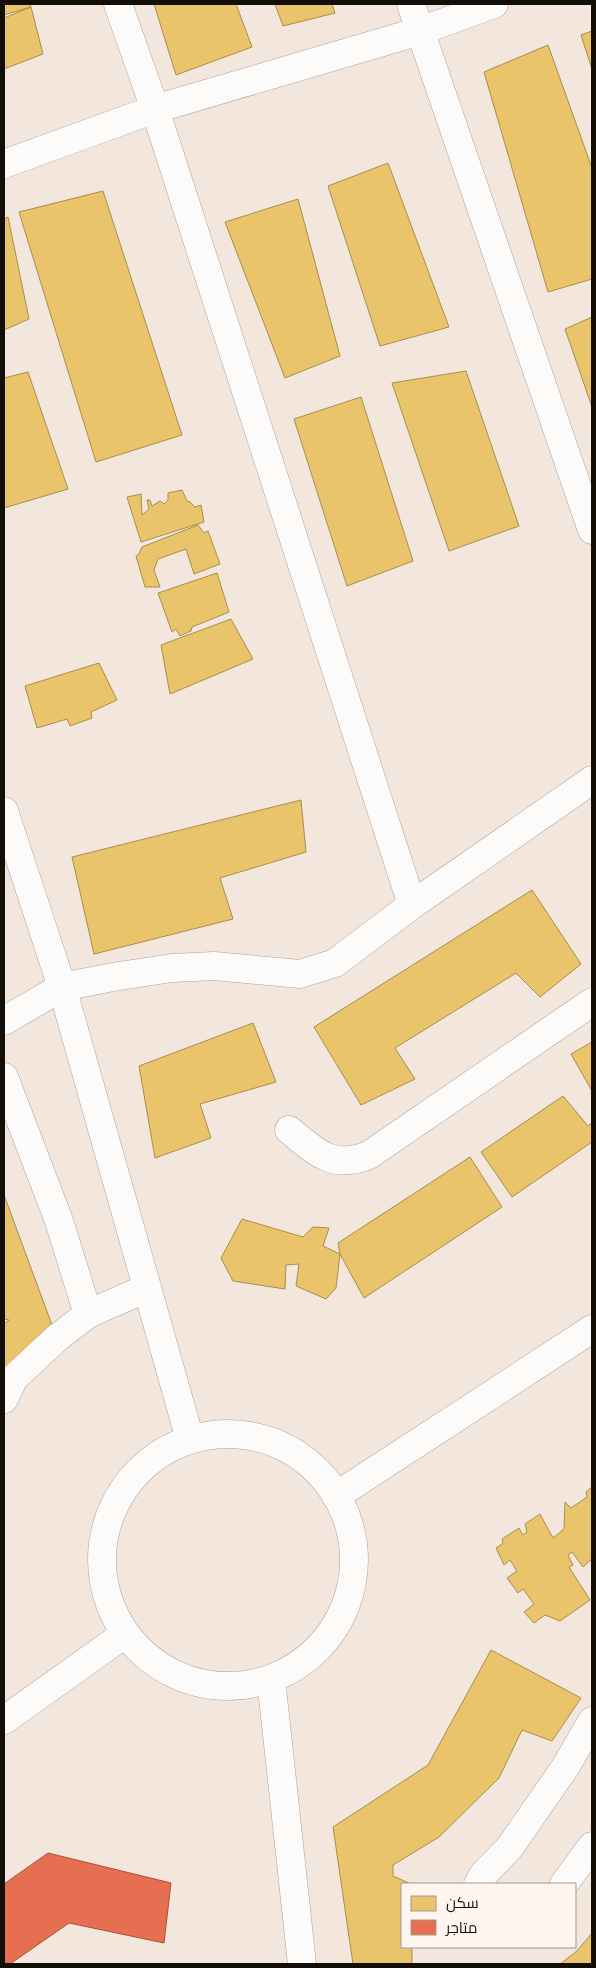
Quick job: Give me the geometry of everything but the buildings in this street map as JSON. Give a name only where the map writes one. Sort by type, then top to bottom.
[{"type":"street","points":[[118,4],[155,109],[412,905]]},
{"type":"street","points":[[411,4],[592,530]]},
{"type":"street","points":[[4,164],[155,109],[420,30],[494,4]]},
{"type":"street","points":[[4,1021],[62,986],[172,968],[214,966],[300,974],[335,964],[412,905],[592,780]]},
{"type":"street","points":[[4,811],[62,986],[188,1436]]},
{"type":"street","points":[[289,1130],[317,1153],[338,1161],[349,1162],[369,1156],[592,1002]]},
{"type":"street","points":[[4,1077],[59,1222],[88,1314]]},
{"type":"street","points":[[4,1399],[14,1378],[57,1338],[88,1314],[147,1288]]},
{"type":"street","points":[[336,1496],[592,1329]]},
{"type":"street","points":[[250,1434],[286,1447],[317,1470],[336,1496],[354,1542],[353,1585],[337,1626],[309,1658],[271,1679],[231,1687],[191,1681],[155,1663],[126,1634],[106,1594],[103,1567],[102,1549],[112,1506],[138,1469],[188,1436],[250,1434]]},
{"type":"street","points":[[4,1720],[126,1634]]},
{"type":"street","points":[[271,1679],[302,1964]]},
{"type":"street","points":[[479,1883],[483,1875],[510,1847],[566,1766],[592,1721]]},
{"type":"street","points":[[565,1883],[592,1846]]}]
